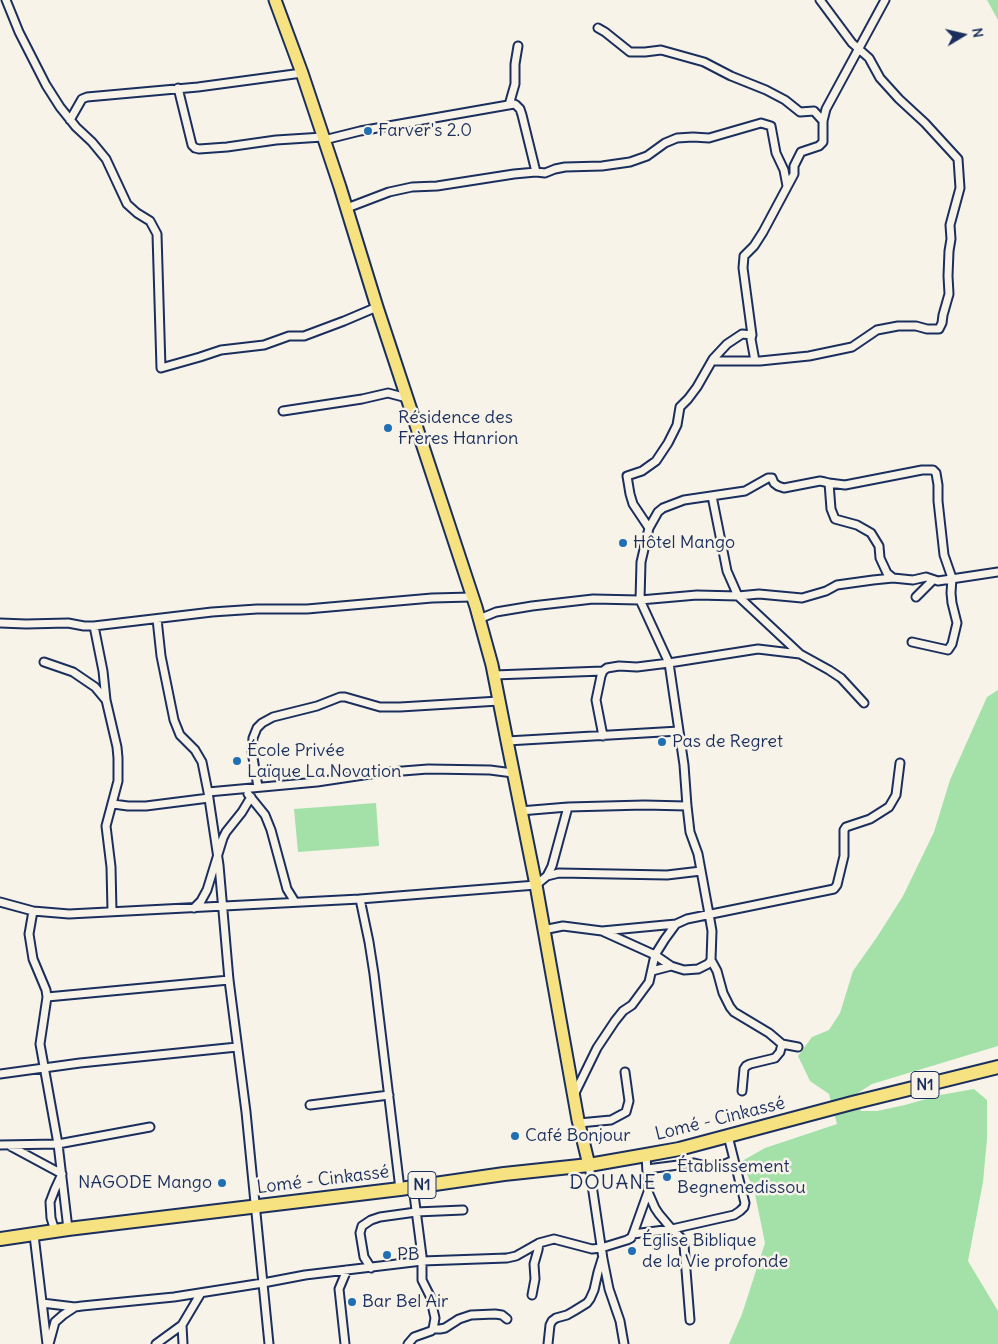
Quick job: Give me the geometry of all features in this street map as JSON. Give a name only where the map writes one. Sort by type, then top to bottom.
[{"type":"highway","name":"Lomé - Cinkassé","points":[[0,1239],[504,1174],[589,1165],[679,1149],[998,1067]]},
{"type":"main road","points":[[275,0],[302,73],[347,208],[377,307],[479,619],[494,676],[536,885],[579,1124],[589,1165]]},
{"type":"street","points":[[6,0],[16,25],[46,85],[65,114],[106,159],[127,204],[150,221],[158,234],[161,368],[221,350],[264,345],[289,336],[304,336],[377,307]]},
{"type":"street","points":[[712,361],[755,361],[809,356],[845,350],[858,344],[878,330],[898,326],[939,329],[942,323],[949,294],[950,225],[960,191],[958,159],[880,78],[869,58],[852,43],[820,0]]},
{"type":"street","points":[[755,361],[743,268],[744,256],[754,246],[763,232],[794,174],[794,166],[801,152],[819,146],[823,142],[823,121],[828,106],[885,0]]},
{"type":"street","points":[[598,28],[630,52],[662,50],[704,62],[730,76],[786,100],[800,112],[814,111],[823,121]]},
{"type":"street","points":[[852,43],[854,59]]},
{"type":"street","points":[[509,105],[516,84],[515,64],[518,46]]},
{"type":"street","points":[[70,120],[84,98],[302,73]]},
{"type":"street","points":[[178,88],[192,145],[199,149],[276,140],[323,138],[516,105],[520,109],[536,172]]},
{"type":"street","points":[[347,208],[389,192],[412,186],[437,186],[514,174],[545,172],[565,167],[602,166],[630,162],[647,156],[665,143],[677,138],[709,138],[761,123],[771,126],[776,153],[784,170],[787,186]]},
{"type":"street","points":[[649,528],[633,504],[627,476],[642,471],[656,461],[677,425],[680,407],[688,399],[712,361],[727,344],[742,334],[752,335]]},
{"type":"street","points":[[283,411],[362,399],[388,393],[407,398]]},
{"type":"street","points":[[798,1048],[782,1044],[769,1033],[734,1012],[723,993],[717,971],[711,960],[712,931],[698,854],[690,832],[684,766],[669,663],[640,600],[641,562],[649,528],[662,508],[684,500],[746,491],[768,478],[772,478],[774,483],[784,488],[820,481],[845,485],[912,471],[933,470],[936,473],[938,485],[944,555],[952,578],[952,603],[958,623],[950,650],[912,642]]},
{"type":"street","points":[[828,483],[831,509],[835,519],[857,524],[870,533],[879,546],[880,558],[887,573],[893,578]]},
{"type":"street","points":[[712,496],[727,571],[738,596],[800,654],[840,678],[864,703]]},
{"type":"street","points":[[479,619],[496,612],[532,606],[593,600],[640,600],[697,595],[738,596],[759,594],[802,598],[841,584],[893,578],[914,580],[926,577],[938,581],[998,572]]},
{"type":"street","points":[[916,597],[933,580]]},
{"type":"street","points":[[0,623],[68,623],[94,626],[239,610],[307,609],[432,598],[472,597]]},
{"type":"street","points":[[157,619],[161,656],[174,720],[180,735],[195,750],[202,762],[218,853],[229,980],[246,1112],[269,1344]]},
{"type":"street","points":[[94,626],[103,671],[106,700],[117,747],[119,776],[106,826],[111,867],[112,911]]},
{"type":"street","points":[[603,736],[596,700],[600,676],[607,668],[669,663],[758,649],[800,654]]},
{"type":"street","points":[[44,662],[73,672],[95,687],[106,700]]},
{"type":"street","points":[[494,676],[603,671]]},
{"type":"street","points":[[258,787],[252,752],[253,738],[257,728],[273,717],[317,706],[340,697],[380,707],[499,701]]},
{"type":"street","points":[[507,741],[679,731]]},
{"type":"street","points":[[602,932],[676,924],[687,919],[709,914],[834,889],[837,885],[844,856],[844,830],[846,827],[870,819],[889,807],[896,795],[900,763]]},
{"type":"street","points":[[113,804],[146,806],[258,787],[428,769],[490,770],[513,773]]},
{"type":"street","points":[[244,789],[265,815],[287,889],[295,902]]},
{"type":"street","points":[[194,908],[201,901],[206,890],[226,832],[251,797]]},
{"type":"street","points":[[520,811],[568,807],[687,806]]},
{"type":"street","points":[[0,902],[33,911],[69,914],[360,899],[536,885],[547,876],[552,866],[568,807]]},
{"type":"street","points":[[547,876],[560,873],[667,875],[701,871]]},
{"type":"street","points":[[360,899],[369,942],[389,1095],[407,1188],[416,1212],[422,1256],[422,1280],[432,1305],[433,1329]]},
{"type":"street","points":[[33,911],[29,934],[33,959],[47,997],[40,1044],[58,1144],[68,1229]]},
{"type":"street","points":[[574,1096],[597,1048],[618,1017],[632,1005],[649,982],[655,955],[676,924]]},
{"type":"street","points":[[543,930],[563,926],[602,932],[655,955],[671,966],[684,970],[698,969],[708,964],[711,960]]},
{"type":"street","points":[[652,971],[671,966]]},
{"type":"street","points":[[47,997],[229,980]]},
{"type":"street","points":[[742,1092],[744,1069],[746,1066],[775,1058],[780,1052],[782,1044]]},
{"type":"street","points":[[0,1074],[45,1067],[237,1047]]},
{"type":"street","points":[[579,1124],[611,1120],[626,1112],[629,1101],[625,1072]]},
{"type":"street","points":[[310,1105],[389,1095]]},
{"type":"street","points":[[0,1145],[58,1144],[150,1128]]},
{"type":"street","points":[[633,1234],[672,1229],[734,1215],[744,1207],[745,1203],[728,1136]]},
{"type":"street","points":[[10,1146],[62,1174]]},
{"type":"street","points":[[646,1155],[648,1192],[655,1208],[682,1239],[684,1246],[690,1320]]},
{"type":"street","points":[[647,1169],[694,1164],[711,1167],[734,1160]]},
{"type":"street","points":[[589,1165],[601,1248],[624,1344]]},
{"type":"street","points":[[55,1232],[51,1218],[50,1202],[62,1174]]},
{"type":"street","points":[[42,1303],[75,1307],[174,1297],[305,1275],[422,1261],[507,1258],[524,1252],[539,1243],[554,1239],[592,1249],[601,1248],[631,1238],[648,1192]]},
{"type":"street","points":[[371,1268],[364,1257],[360,1233],[362,1226],[371,1220],[416,1212],[463,1210]]},
{"type":"street","points":[[34,1235],[48,1344]]},
{"type":"street","points":[[532,1295],[535,1279],[534,1264],[539,1243]]},
{"type":"street","points":[[548,1344],[552,1321],[574,1311],[590,1299],[603,1258]]},
{"type":"street","points":[[345,1344],[339,1289],[347,1270]]},
{"type":"street","points":[[156,1344],[182,1325],[201,1293]]},
{"type":"street","points":[[48,1344],[55,1322],[75,1307]]},
{"type":"street","points":[[408,1344],[414,1337],[433,1329],[445,1328],[459,1319],[471,1315],[495,1314],[502,1315],[507,1319]]},
{"type":"street","points":[[182,1325],[183,1344]]},
{"type":"green space","points":[[987,0],[998,0],[998,20]]},
{"type":"green space","points":[[998,690],[998,1046],[872,1084],[853,1096],[861,1111],[877,1111],[940,1095],[974,1089],[987,1100],[987,1139],[983,1182],[968,1261],[998,1311],[998,1344],[729,1344],[742,1314],[765,1243],[755,1194],[742,1161],[765,1148],[837,1124],[829,1094],[810,1081],[798,1056],[812,1037],[829,1030],[840,1013],[853,971],[903,896],[934,832],[950,780],[987,697]]},
{"type":"green space","points":[[376,803],[379,846],[298,852],[294,809]]},
{"type":"place","name":"Farver's 2.0","points":[[368,131]]},
{"type":"place","name":"Résidence des Frères Hanrion","points":[[388,428]]},
{"type":"place","name":"Hôtel Mango","points":[[623,543]]},
{"type":"place","name":"Pas de Regret","points":[[662,742]]},
{"type":"place","name":"École Privée Laïque La Novation","points":[[237,761]]},
{"type":"place","name":"Café Bonjour","points":[[515,1136]]},
{"type":"place","name":"Établissement Begnemedissou","points":[[667,1177]]},
{"type":"place","name":"NAGODE Mango","points":[[222,1183]]},
{"type":"place","name":"Église Biblique de la Vie profonde","points":[[632,1251]]},
{"type":"place","name":"PB","points":[[387,1255]]},
{"type":"place","name":"Bar Bel Air","points":[[352,1302]]},
{"type":"district","name":"DOUANE","points":[[613,1183]]}]
